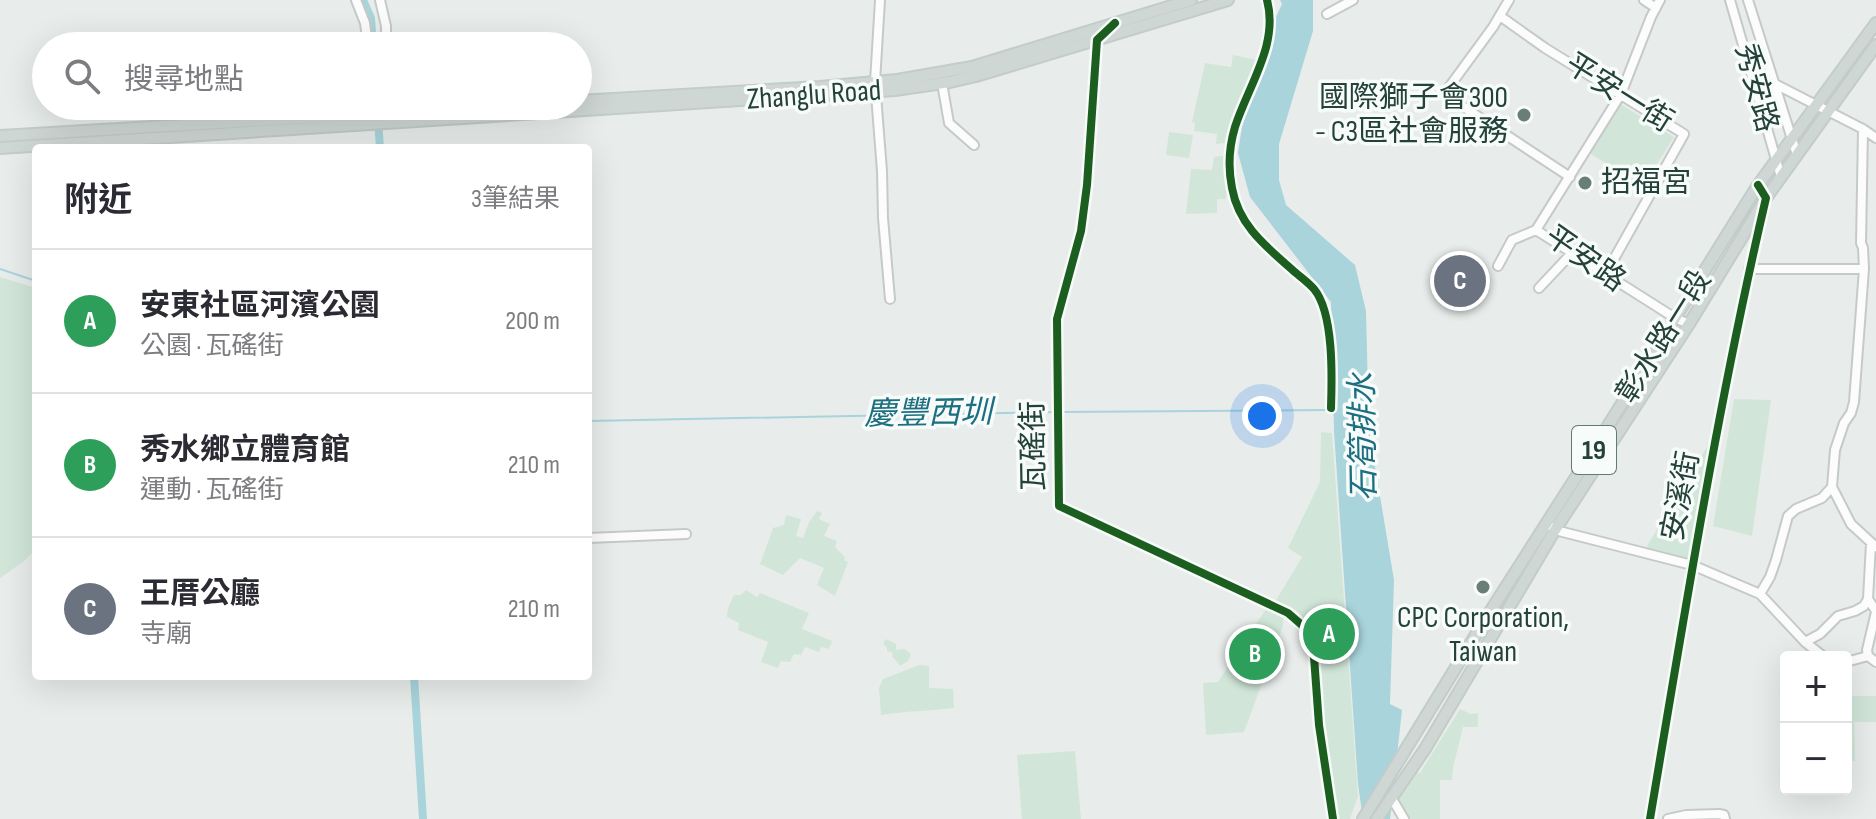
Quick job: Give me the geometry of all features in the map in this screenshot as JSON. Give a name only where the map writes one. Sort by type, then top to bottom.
[{"type":"main road","name":"Zhanglu Road","points":[[592,104],[820,87],[942,83],[1191,0]]},
{"type":"main road","name":"Zhanglu Road","points":[[875,86],[897,80],[974,72],[1097,40],[1228,0]]},
{"type":"main road","name":"彰水路一段","points":[[1391,797],[1425,749],[1551,527],[1758,185],[1876,23]]},
{"type":"main road","name":"彰水路一段","points":[[1363,819],[1551,527],[1689,324],[1766,198],[1876,45]]},
{"type":"main road","points":[[45,144],[314,120]]},
{"type":"main road","points":[[0,136],[201,130]]},
{"type":"main road","points":[[0,148],[32,145]]},
{"type":"main road","name":"19","points":[[1377,819],[1391,797]]},
{"type":"street","points":[[356,0],[366,32]]},
{"type":"street","points":[[380,0],[386,32]]},
{"type":"street","points":[[880,0],[875,86],[890,299]]},
{"type":"street","points":[[1267,0],[1268,45],[1230,147],[1232,189],[1244,223],[1315,291],[1323,306],[1332,375],[1331,408]]},
{"type":"street","points":[[1327,14],[1353,0]]},
{"type":"street","points":[[1509,0],[1444,94],[1570,177]]},
{"type":"street","points":[[1644,0],[1658,4]]},
{"type":"street","name":"秀安路","points":[[1730,0],[1781,177]]},
{"type":"street","name":"秀安路","points":[[1748,0],[1797,155]]},
{"type":"street","name":"平安路","points":[[1658,4],[1621,94],[1536,230],[1689,324]]},
{"type":"street","name":"平安一街","points":[[1500,16],[1545,48],[1684,134],[1605,275]]},
{"type":"street","points":[[1097,40],[1115,23]]},
{"type":"street","name":"瓦磘街","points":[[1097,40],[1081,231],[1057,319],[1059,506],[1288,613],[1303,626],[1313,643],[1319,725],[1333,819]]},
{"type":"street","points":[[942,83],[949,123],[974,145]]},
{"type":"street","points":[[1773,83],[1876,138]]},
{"type":"street","points":[[1805,642],[1820,634],[1838,616],[1864,606],[1868,599],[1874,545],[1851,524],[1832,487],[1835,450],[1854,402],[1864,269],[1861,243],[1863,129]]},
{"type":"street","points":[[1758,185],[1766,198]]},
{"type":"street","name":"安溪街","points":[[1650,819],[1692,565],[1749,269],[1766,198]]},
{"type":"street","points":[[1498,266],[1512,240],[1536,230]]},
{"type":"street","points":[[1863,248],[1876,247]]},
{"type":"street","points":[[1539,288],[1571,254]]},
{"type":"street","points":[[1749,269],[1864,269]]},
{"type":"street","points":[[1760,594],[1770,577],[1788,516],[1796,509],[1822,498],[1832,487]]},
{"type":"street","points":[[1551,527],[1692,565],[1760,594],[1816,651]]},
{"type":"street","points":[[592,538],[686,534]]},
{"type":"street","points":[[1852,661],[1872,659],[1867,650],[1876,612],[1868,599]]},
{"type":"street","points":[[1391,797],[1404,819]]},
{"type":"street","points":[[1668,819],[1719,814],[1724,815],[1725,819]]},
{"type":"green space","points":[[1233,55],[1261,61],[1230,151],[1223,143],[1216,144],[1217,134],[1194,131],[1195,123],[1192,122],[1205,63],[1231,67]]},
{"type":"green space","points":[[1620,104],[1674,137],[1643,186],[1589,153]]},
{"type":"green space","points":[[1169,132],[1193,135],[1189,158],[1166,155]]},
{"type":"green space","points":[[1229,155],[1226,199],[1217,199],[1217,213],[1186,214],[1191,169],[1212,170],[1214,157]]},
{"type":"green space","points":[[0,277],[32,287],[32,553],[0,578]]},
{"type":"green space","points":[[1734,399],[1771,400],[1752,536],[1713,526]]},
{"type":"green space","points":[[1321,432],[1332,433],[1358,796],[1350,819],[1333,819],[1317,646],[1305,622],[1275,602],[1302,557],[1288,548],[1320,482]]},
{"type":"green space","points":[[1710,442],[1712,445],[1692,559],[1688,562],[1649,553],[1647,546]]},
{"type":"green space","points":[[817,511],[822,513],[819,519],[830,524],[824,536],[837,541],[835,547],[848,562],[835,596],[817,585],[824,568],[800,558],[783,575],[760,564],[773,528],[784,525],[786,515],[801,519],[796,536],[803,538]]},
{"type":"green space","points":[[746,590],[757,597],[760,593],[809,613],[802,629],[832,641],[829,649],[821,647],[819,652],[805,647],[801,655],[794,654],[790,662],[781,661],[778,668],[761,662],[768,642],[738,630],[739,623],[727,617],[734,595],[741,595]]},
{"type":"green space","points":[[1266,609],[1283,617],[1283,626],[1244,732],[1206,735],[1203,683],[1218,682]]},
{"type":"green space","points":[[886,639],[896,644],[896,650],[905,649],[911,654],[908,661],[900,666],[893,653],[887,651],[883,644]]},
{"type":"green space","points":[[919,665],[929,666],[929,688],[953,689],[954,708],[881,715],[879,688],[883,679]]},
{"type":"green space","points":[[1852,696],[1876,696],[1876,722],[1854,722],[1855,761],[1852,761]]},
{"type":"green space","points":[[1460,709],[1471,714],[1478,713],[1478,727],[1463,727],[1452,780],[1440,780],[1440,819],[1409,819],[1394,797],[1410,772],[1420,773]]},
{"type":"green space","points":[[1075,751],[1081,819],[1022,819],[1017,755]]},
{"type":"water","name":"石筍排水","points":[[1280,0],[1313,0],[1313,31],[1279,144],[1279,180],[1286,205],[1355,265],[1366,311],[1369,430],[1394,580],[1390,704],[1402,710],[1390,819],[1363,819],[1358,784],[1334,431],[1331,302],[1250,197],[1238,153],[1246,100],[1282,4]]},
{"type":"waterway","points":[[363,0],[371,18],[372,32]]},
{"type":"waterway","points":[[378,120],[380,144]]},
{"type":"waterway","name":"慶豐西圳","points":[[0,269],[32,280]]},
{"type":"waterway","name":"慶豐西圳","points":[[1061,412],[1327,410]]},
{"type":"waterway","name":"慶豐西圳","points":[[592,421],[1055,412]]},
{"type":"waterway","points":[[414,680],[423,819]]},
{"type":"cycle path","points":[[1267,0],[1270,17],[1266,49],[1233,135],[1231,180],[1236,202],[1248,225],[1265,245],[1312,287],[1321,300],[1330,346],[1331,408]]},
{"type":"cycle path","points":[[1115,23],[1097,40],[1081,231],[1057,319],[1059,506],[1288,613],[1303,626],[1313,643],[1319,725],[1333,819]]},
{"type":"cycle path","points":[[1650,819],[1717,430],[1766,198],[1758,185]]},
{"type":"place","name":"國際獅子會300 - C3區社會服務","points":[[1524,115]]},
{"type":"place","name":"招福宮","points":[[1585,183]]},
{"type":"place","name":"王厝公廳","points":[[1460,281]]},
{"type":"place","name":"CPC Corporation, Taiwan","points":[[1483,587]]},
{"type":"place","name":"安東社區河濱公園","points":[[1329,634]]},
{"type":"place","name":"秀水鄉立體育館","points":[[1255,654]]}]
